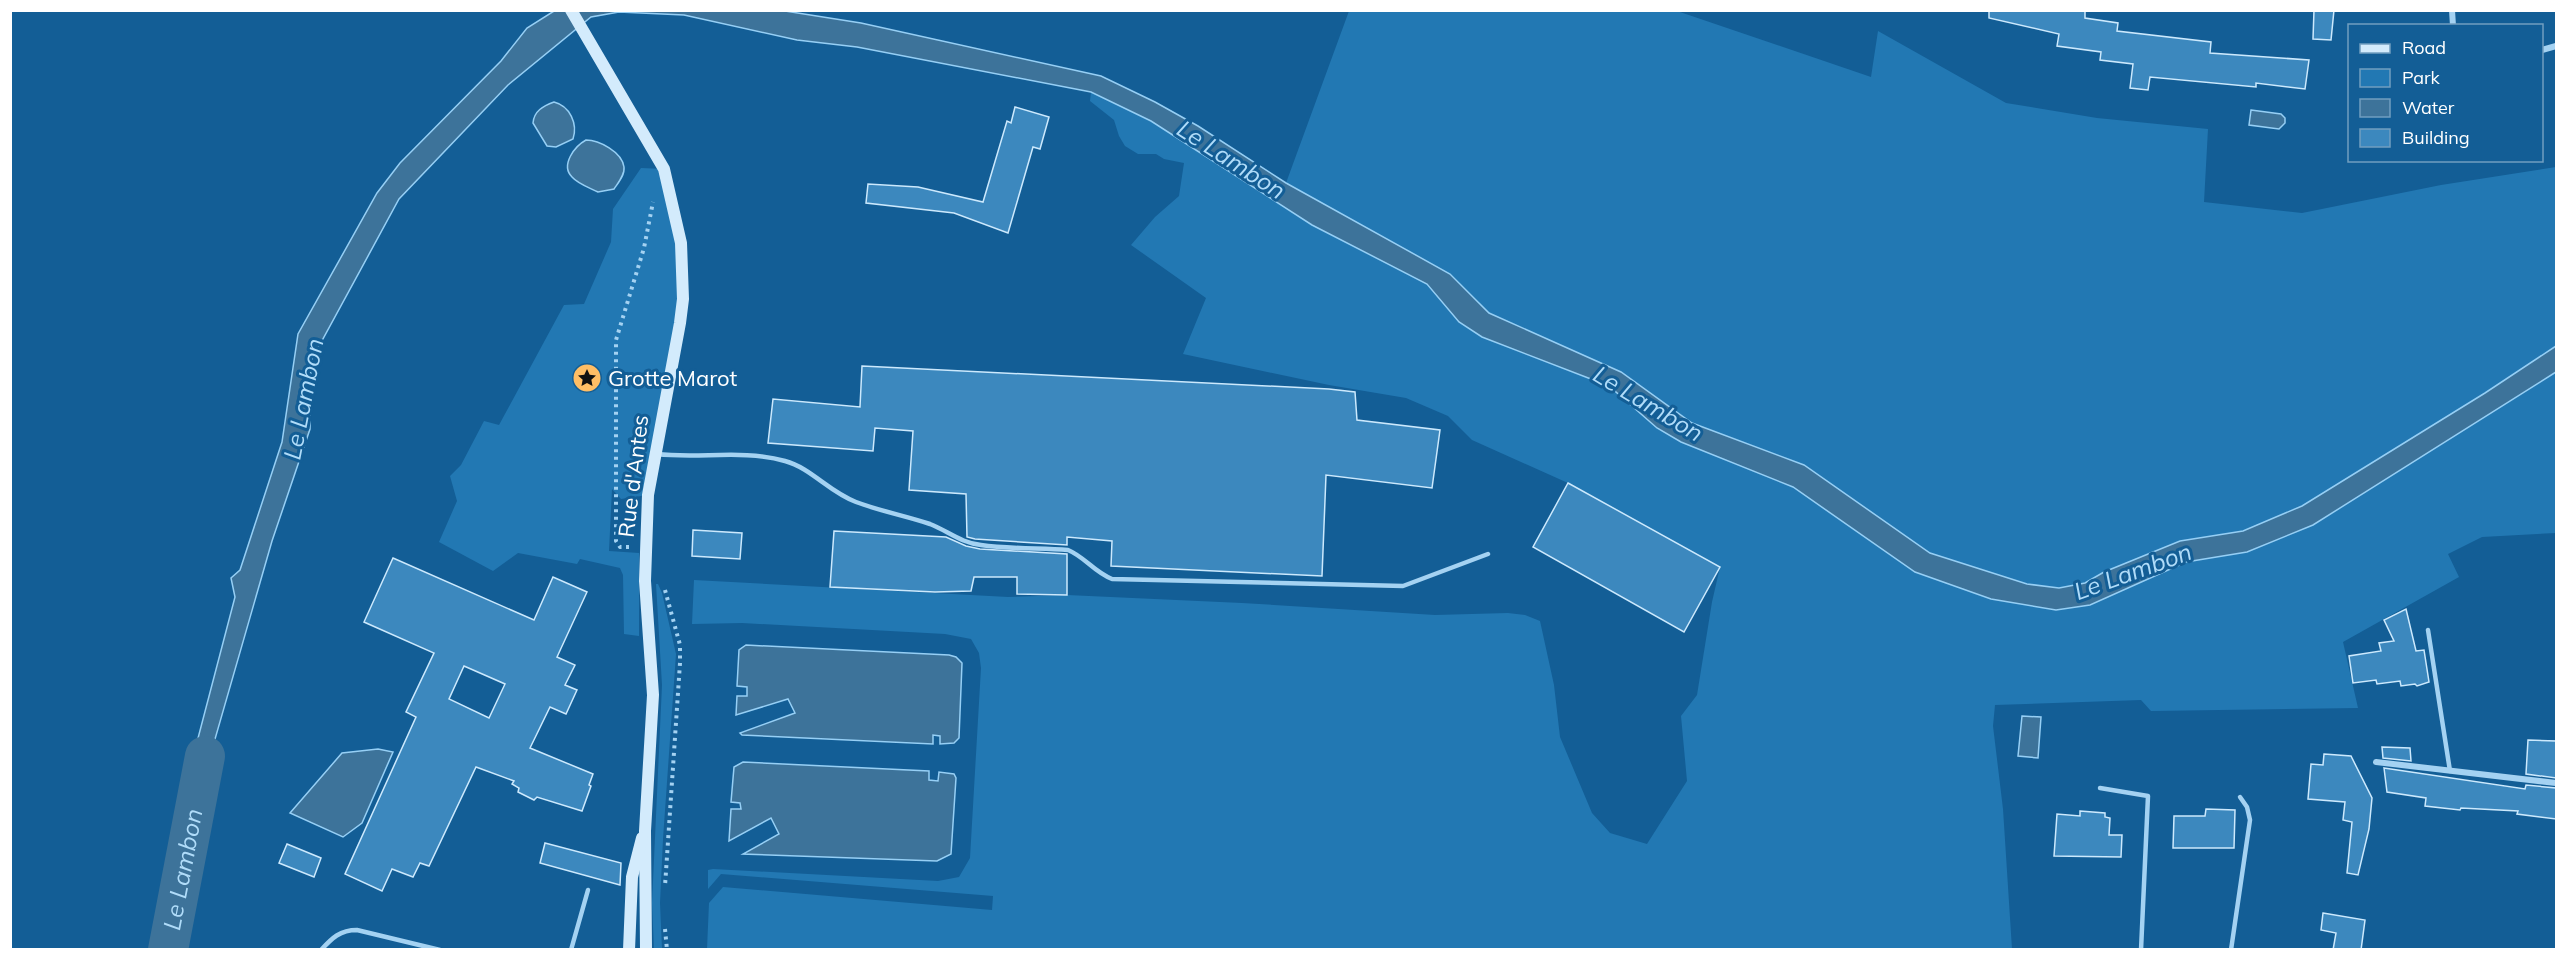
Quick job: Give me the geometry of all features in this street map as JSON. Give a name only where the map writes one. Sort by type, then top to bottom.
[{"type":"street","name":"Rue d'Antes","points":[[571,10],[664,169],[681,243],[683,299],[654,453],[648,495],[645,547],[645,581],[653,695],[645,831],[646,950]]},
{"type":"street","points":[[2376,762],[2556,783]]},
{"type":"street","name":"Rue d'Antes","points":[[628,950],[632,877],[645,831]]},
{"type":"lane","points":[[654,453],[751,456],[784,460],[803,468],[835,492],[856,502],[931,525],[962,542],[1068,550],[1079,555],[1099,574],[1112,579],[1403,586],[1488,554]]},
{"type":"lane","points":[[2428,630],[2450,771]]},
{"type":"lane","points":[[2100,788],[2148,796],[2141,950]]},
{"type":"lane","points":[[2231,950],[2250,820],[2247,807],[2240,797]]},
{"type":"lane","points":[[571,950],[588,890]]},
{"type":"lane","points":[[321,950],[336,934],[346,930],[357,930],[440,950]]},
{"type":"path","points":[[645,547],[620,547],[616,541],[616,340],[644,248],[654,198],[667,182]]},
{"type":"path","points":[[662,581],[680,645],[665,888]]},
{"type":"path","points":[[665,921],[667,950]]},
{"type":"green space","points":[[1349,11],[1677,11],[1871,77],[1878,31],[2006,103],[2097,118],[2208,129],[2204,202],[2302,213],[2441,185],[2556,167],[2556,346],[2485,393],[2302,506],[2243,531],[2180,541],[2105,572],[2085,583],[2059,588],[2027,584],[1930,553],[1804,465],[1692,423],[1621,372],[1489,313],[1450,274],[1286,183]]},
{"type":"green space","points":[[1091,92],[1151,121],[1312,225],[1427,284],[1459,322],[1482,337],[1609,386],[1657,428],[1681,442],[1793,487],[1915,572],[1991,599],[2056,610],[2089,605],[2186,562],[2247,552],[2313,525],[2556,372],[2556,533],[2482,537],[2448,554],[2459,577],[2343,642],[2358,708],[2151,711],[2141,700],[1995,705],[1993,726],[2003,809],[2012,949],[707,949],[709,903],[723,887],[992,910],[993,896],[721,874],[708,889],[708,870],[713,869],[938,881],[959,877],[970,858],[981,668],[979,653],[971,639],[945,634],[742,623],[692,624],[694,580],[1008,597],[1067,595],[1242,603],[1435,615],[1508,613],[1525,615],[1540,621],[1554,685],[1560,737],[1592,813],[1610,833],[1647,844],[1687,781],[1681,716],[1697,695],[1720,567],[1568,483],[1472,440],[1448,416],[1406,398],[1329,385],[1183,354],[1206,298],[1131,245],[1155,217],[1179,196],[1184,163],[1164,159],[1156,154],[1138,154],[1125,146],[1114,120],[1090,101]]},
{"type":"green space","points":[[641,168],[664,169],[683,272],[648,495],[621,499],[612,489],[609,551],[639,553],[639,636],[624,634],[623,575],[620,568],[580,559],[577,564],[518,553],[493,571],[439,542],[457,501],[450,476],[461,465],[484,421],[499,425],[564,305],[584,304],[611,242],[613,209]]},
{"type":"green space","points":[[656,584],[662,593],[676,654],[663,839],[660,903],[662,949],[654,950],[652,903],[662,685]]},
{"type":"water","points":[[554,11],[785,11],[861,23],[1101,76],[1198,126],[1286,183],[1450,274],[1489,313],[1621,372],[1692,423],[1804,465],[1930,553],[2027,584],[2059,588],[2085,583],[2104,572],[2180,541],[2243,531],[2302,506],[2485,393],[2556,346],[2556,372],[2313,525],[2247,552],[2186,562],[2090,605],[2056,610],[1991,599],[1915,572],[1793,487],[1681,442],[1657,428],[1609,386],[1482,337],[1459,322],[1427,284],[1312,225],[1151,121],[1091,92],[857,47],[797,40],[684,15],[619,12],[591,17],[508,85],[399,199],[311,361],[310,429],[272,541],[192,819],[172,949],[161,950],[175,826],[235,597],[231,578],[240,570],[282,442],[298,334],[377,193],[400,163],[501,61],[527,28]]},
{"type":"water","points":[[554,102],[560,104],[568,112],[574,127],[573,139],[556,147],[547,146],[533,123],[535,115],[540,110]]},
{"type":"water","points":[[2251,110],[2281,114],[2285,118],[2285,123],[2279,129],[2249,125]]},
{"type":"water","points":[[586,140],[597,142],[619,156],[624,167],[621,179],[614,189],[598,192],[577,182],[569,172],[570,156]]},
{"type":"water","points":[[746,645],[956,657],[962,663],[959,738],[954,743],[940,744],[940,736],[933,735],[933,744],[742,735],[740,733],[795,713],[788,699],[736,715],[737,696],[747,696],[747,687],[737,686],[739,650]]},
{"type":"water","points":[[2022,716],[2041,717],[2038,758],[2018,756]]},
{"type":"water","points":[[378,749],[393,752],[362,823],[343,837],[290,813],[342,753]]},
{"type":"water","points":[[743,762],[929,771],[929,780],[938,781],[939,772],[954,774],[956,778],[951,854],[937,861],[743,854],[779,834],[771,818],[729,841],[731,809],[741,809],[740,803],[731,802],[734,767]]},
{"type":"building","points":[[1989,10],[2085,10],[2085,18],[2118,23],[2117,31],[2211,42],[2210,53],[2309,60],[2305,89],[2256,83],[2256,87],[2150,77],[2148,90],[2130,88],[2133,64],[2100,60],[2101,52],[2057,46],[2059,34],[1989,18]]},
{"type":"building","points":[[2314,10],[2334,10],[2331,40],[2313,39]]},
{"type":"building","points":[[1015,107],[1049,117],[1040,149],[1033,147],[1008,233],[954,213],[866,203],[868,184],[918,187],[983,202],[1007,121],[1011,123]]},
{"type":"building","points":[[862,366],[1355,392],[1357,420],[1440,430],[1432,488],[1326,475],[1322,576],[1111,566],[1112,541],[1067,537],[1067,545],[975,539],[967,537],[966,494],[909,490],[913,431],[875,428],[873,451],[768,443],[773,399],[860,407]]},
{"type":"building","points":[[1568,483],[1720,567],[1684,632],[1533,547]]},
{"type":"building","points":[[693,530],[742,533],[740,559],[692,556]]},
{"type":"building","points":[[834,531],[946,537],[966,546],[980,549],[1067,554],[1067,595],[1017,594],[1017,577],[974,577],[971,591],[935,592],[830,587]]},
{"type":"building","points":[[393,558],[534,620],[553,577],[587,592],[557,657],[575,665],[565,685],[577,690],[566,714],[550,707],[530,748],[593,774],[582,811],[537,797],[534,800],[518,792],[519,788],[512,784],[514,781],[476,767],[429,866],[420,863],[413,877],[392,869],[382,891],[345,874],[416,717],[406,712],[434,653],[364,622]],"holes":[[[464,666],[505,684],[489,718],[449,699]]]},
{"type":"building","points":[[2406,609],[2416,651],[2424,650],[2429,682],[2417,686],[2415,684],[2401,686],[2400,681],[2377,684],[2376,680],[2353,683],[2349,656],[2381,651],[2379,643],[2394,641],[2384,620]]},
{"type":"building","points":[[2528,740],[2556,741],[2556,778],[2526,774]]},
{"type":"building","points":[[2382,747],[2410,748],[2411,761],[2383,758]]},
{"type":"building","points":[[2324,754],[2351,756],[2372,798],[2369,829],[2358,875],[2347,873],[2352,822],[2343,820],[2345,802],[2308,799],[2311,764],[2323,765]]},
{"type":"building","points":[[2384,768],[2525,789],[2526,785],[2556,788],[2556,819],[2517,814],[2518,811],[2461,808],[2460,810],[2425,806],[2426,798],[2387,792]]},
{"type":"building","points":[[2206,809],[2235,810],[2234,848],[2173,848],[2174,816],[2205,816]]},
{"type":"building","points":[[2080,811],[2105,813],[2105,817],[2110,818],[2109,835],[2122,835],[2121,857],[2054,856],[2057,814],[2080,816]]},
{"type":"building","points":[[545,843],[621,863],[620,885],[540,863]]},
{"type":"building","points":[[287,844],[321,858],[314,877],[279,863]]},
{"type":"building","points":[[2323,913],[2365,920],[2361,950],[2333,950],[2336,933],[2321,930]]},
{"type":"waterway","name":"Le Lambon","points":[[168,950],[205,756]]},
{"type":"place","name":"Grotte Marot","points":[[587,378]]}]
